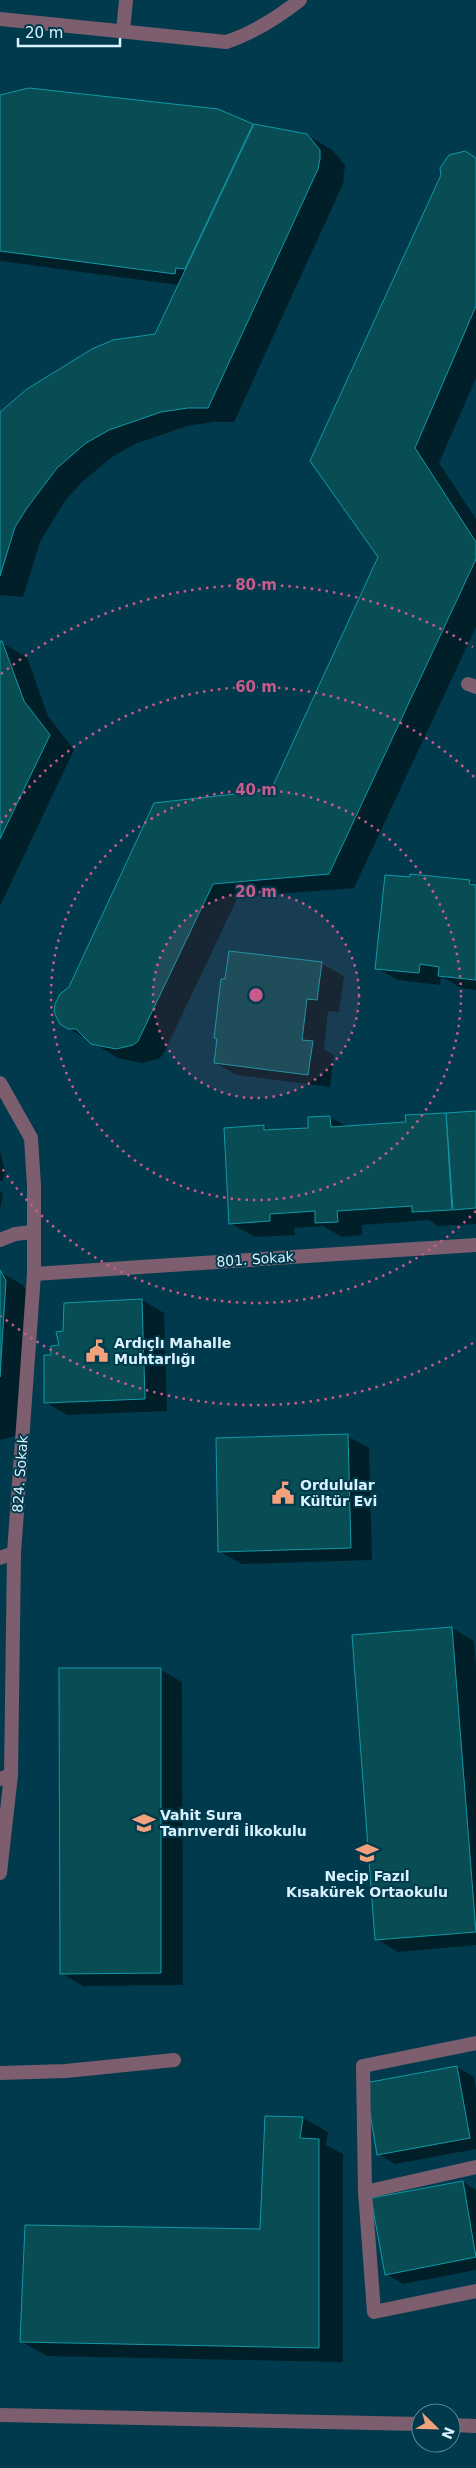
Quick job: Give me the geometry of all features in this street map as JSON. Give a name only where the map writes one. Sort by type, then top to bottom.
[{"type":"street","points":[[123,31],[126,0]]},
{"type":"street","points":[[0,19],[226,42],[246,36],[280,16],[300,0]]},
{"type":"street","name":"824. Sokak","points":[[0,1083],[31,1138],[34,1186],[32,1232],[34,1274],[14,1553],[0,1873]]},
{"type":"street","points":[[0,1240],[15,1234],[32,1232]]},
{"type":"street","name":"801. Sokak","points":[[34,1274],[476,1244]]},
{"type":"street","points":[[0,1558],[14,1553]]},
{"type":"street","points":[[476,2043],[363,2066],[365,2192],[374,2312],[476,2291]]},
{"type":"street","points":[[0,2074],[66,2071],[174,2060]]},
{"type":"street","points":[[365,2192],[476,2167]]},
{"type":"street","points":[[0,2415],[411,2424]]},
{"type":"street","points":[[461,2425],[476,2426]]},
{"type":"building","points":[[29,88],[218,109],[253,124],[185,269],[176,268],[175,274],[0,251],[0,95]]},
{"type":"building","points":[[254,124],[307,134],[320,150],[320,159],[318,169],[208,408],[188,408],[161,412],[109,430],[86,443],[57,468],[27,508],[15,527],[0,576],[0,412],[27,389],[92,349],[113,340],[155,334]]},
{"type":"building","points":[[465,151],[476,158],[476,306],[415,448],[476,542],[476,559],[329,874],[213,884],[138,1041],[133,1045],[116,1049],[91,1044],[76,1029],[68,1029],[60,1024],[54,1012],[55,1004],[60,994],[69,987],[154,803],[271,790],[378,557],[310,461],[441,175],[440,168],[449,155]]},
{"type":"building","points":[[0,641],[2,641],[24,701],[50,735],[0,839]]},
{"type":"building","points":[[410,874],[470,880],[469,884],[476,885],[476,980],[438,976],[439,967],[420,964],[419,973],[375,969],[385,875],[410,877]]},
{"type":"building","points":[[229,951],[322,962],[317,1000],[307,999],[302,1040],[313,1041],[308,1075],[214,1063],[217,1039],[214,1038],[221,979],[225,979]]},
{"type":"building","points":[[476,1111],[476,1208],[453,1210],[446,1113]]},
{"type":"building","points":[[446,1113],[452,1210],[412,1212],[412,1206],[337,1211],[338,1222],[315,1223],[315,1211],[270,1214],[270,1221],[229,1224],[224,1128],[264,1125],[264,1130],[308,1128],[308,1117],[330,1116],[331,1127],[406,1122],[405,1115]]},
{"type":"building","points":[[0,1270],[6,1280],[0,1377]]},
{"type":"building","name":"Ardıçlı Mahalle Muhtarlığı","points":[[142,1299],[145,1399],[44,1403],[44,1355],[51,1355],[51,1346],[59,1345],[56,1332],[63,1331],[64,1303]]},
{"type":"building","name":"Ordulular Kültür Evi","points":[[348,1434],[351,1548],[218,1552],[216,1438]]},
{"type":"building","points":[[452,1627],[476,1932],[375,1940],[352,1635]]},
{"type":"building","points":[[59,1668],[161,1668],[161,1973],[60,1974]]},
{"type":"building","points":[[457,2066],[470,2138],[377,2155],[365,2083]]},
{"type":"building","points":[[265,2116],[303,2117],[300,2138],[319,2139],[319,2348],[20,2342],[25,2225],[260,2229]]},
{"type":"building","points":[[463,2181],[476,2257],[385,2275],[371,2198]]},
{"type":"place","name":"Ardıçlı Mahalle Muhtarlığı","points":[[97,1351]]},
{"type":"place","name":"Ordulular Kültür Evi","points":[[283,1493]]},
{"type":"place","name":"Vahit Sura Tanrıverdi İlkokulu","points":[[144,1823]]},
{"type":"place","name":"Necip Fazıl Kısakürek Ortaokulu","points":[[367,1853]]}]
